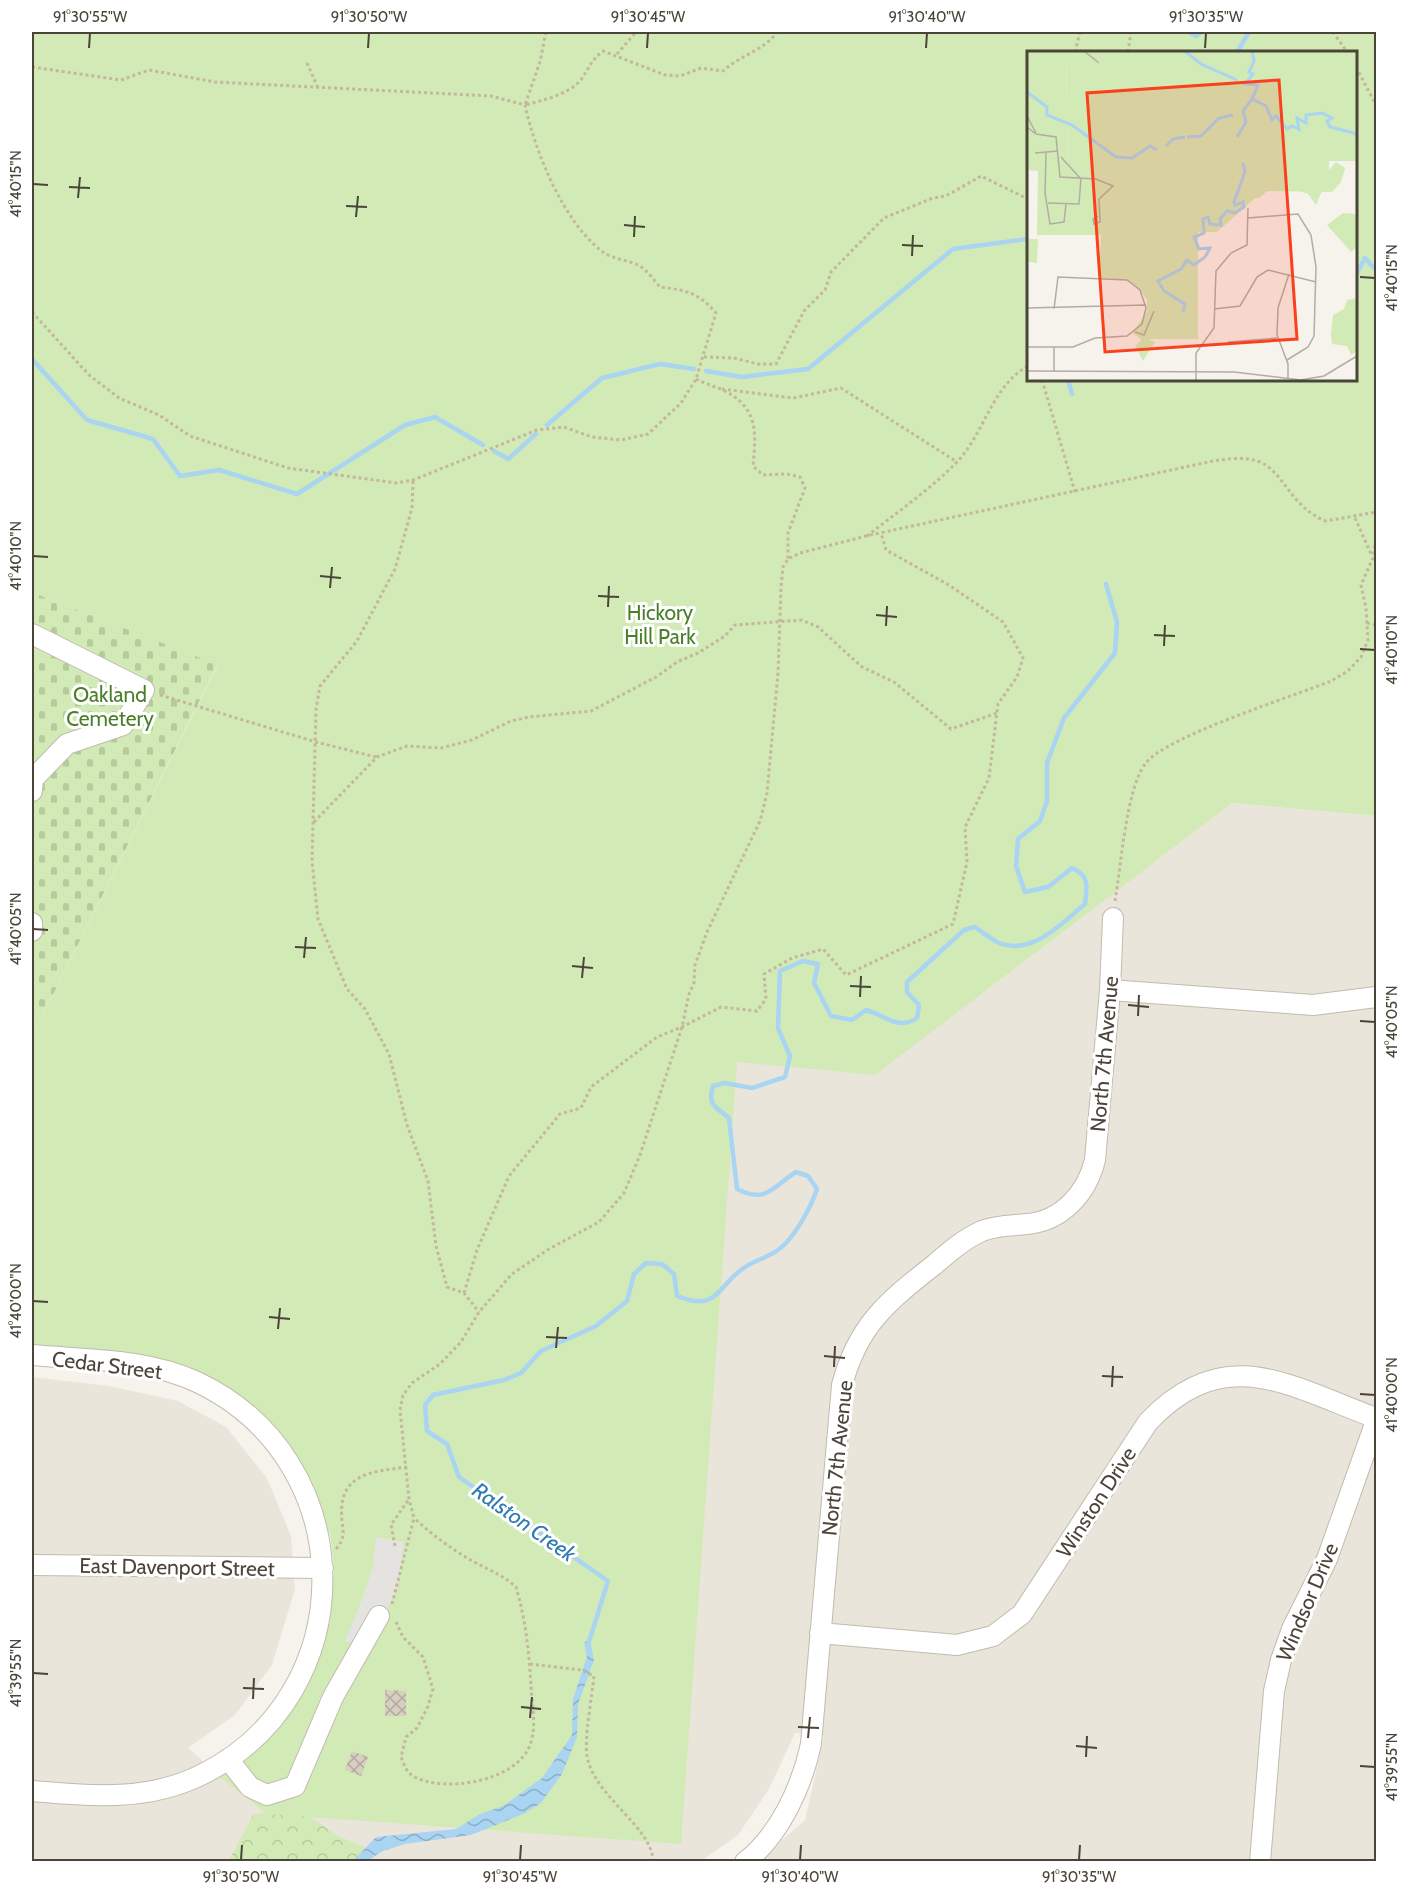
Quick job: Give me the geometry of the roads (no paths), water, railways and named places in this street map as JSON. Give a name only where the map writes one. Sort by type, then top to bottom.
[{"type":"street","points":[[32,634],[144,690],[123,725],[67,744],[33,779],[32,791]]},
{"type":"street","name":"North 7th Avenue","points":[[745,1862],[768,1837],[798,1789],[806,1769],[811,1744],[842,1385],[855,1346],[883,1306],[967,1238],[1004,1225],[1044,1220],[1061,1212],[1075,1200],[1086,1185],[1095,1160],[1110,990],[1113,918]]},
{"type":"street","points":[[32,923],[32,930]]},
{"type":"street","points":[[1110,990],[1313,1005],[1377,997]]},
{"type":"street","name":"Cedar Street","points":[[32,1355],[139,1365],[196,1382],[222,1396],[246,1413],[286,1457],[312,1510],[322,1563],[320,1621],[312,1650],[300,1678],[285,1704],[266,1727],[228,1759],[200,1776],[172,1787],[142,1794],[112,1797],[32,1791]]},
{"type":"street","name":"Winston Drive","points":[[820,1633],[957,1645],[976,1642],[1009,1627],[1033,1599],[1148,1422],[1185,1390],[1204,1382],[1228,1376],[1269,1378],[1377,1419]]},
{"type":"street","name":"Windsor Drive","points":[[1260,1862],[1274,1692],[1281,1660],[1292,1629],[1327,1559],[1377,1419]]},
{"type":"street","name":"East Davenport Street","points":[[32,1565],[322,1563]]},
{"type":"street","points":[[228,1759],[250,1787],[267,1795],[295,1786],[333,1697],[388,1615]]},
{"type":"water","points":[[590,1640],[594,1660],[578,1704],[577,1737],[562,1774],[540,1804],[523,1814],[471,1835],[405,1844],[383,1851],[367,1861],[353,1861],[376,1837],[456,1829],[480,1814],[503,1806],[542,1778],[572,1735],[573,1699],[587,1657],[584,1642]]},
{"type":"waterway","points":[[1188,32],[1196,36],[1202,32]]},
{"type":"waterway","points":[[1238,51],[1249,32]]},
{"type":"waterway","points":[[706,371],[742,377],[808,369],[953,249],[1027,239]]},
{"type":"waterway","name":"Ralston Creek","points":[[1357,273],[1365,258],[1376,270]]},
{"type":"waterway","points":[[32,359],[87,420],[153,439],[180,476],[219,470],[297,494],[405,425],[435,417],[483,445]]},
{"type":"waterway","points":[[547,425],[602,378],[660,364],[694,369]]},
{"type":"waterway","name":"Ralston Creek","points":[[1068,381],[1072,394]]},
{"type":"waterway","points":[[494,451],[508,459],[536,434]]},
{"type":"waterway","name":"Ralston Creek","points":[[588,1645],[608,1581],[459,1477],[447,1444],[427,1431],[425,1405],[433,1395],[504,1380],[521,1373],[541,1351],[596,1326],[627,1301],[634,1274],[646,1263],[662,1264],[674,1274],[677,1296],[690,1300],[708,1300],[741,1270],[774,1253],[796,1231],[817,1189],[808,1176],[796,1172],[763,1194],[756,1195],[737,1189],[729,1118],[714,1105],[711,1097],[713,1086],[725,1083],[752,1088],[785,1077],[790,1056],[778,1028],[780,971],[803,961],[818,964],[814,983],[831,1016],[852,1020],[866,1010],[892,1021],[910,1022],[917,1018],[919,1005],[907,992],[907,982],[964,930],[975,927],[999,943],[1011,946],[1023,945],[1046,936],[1085,904],[1086,882],[1078,871],[1072,868],[1048,887],[1025,892],[1016,866],[1018,839],[1040,821],[1047,801],[1047,763],[1064,718],[1115,653],[1117,622],[1106,584]]},
{"type":"park label","name":"Hickory Hill Park","points":[[660,624]]},
{"type":"park label","name":"Oakland Cemetery","points":[[110,706]]}]
